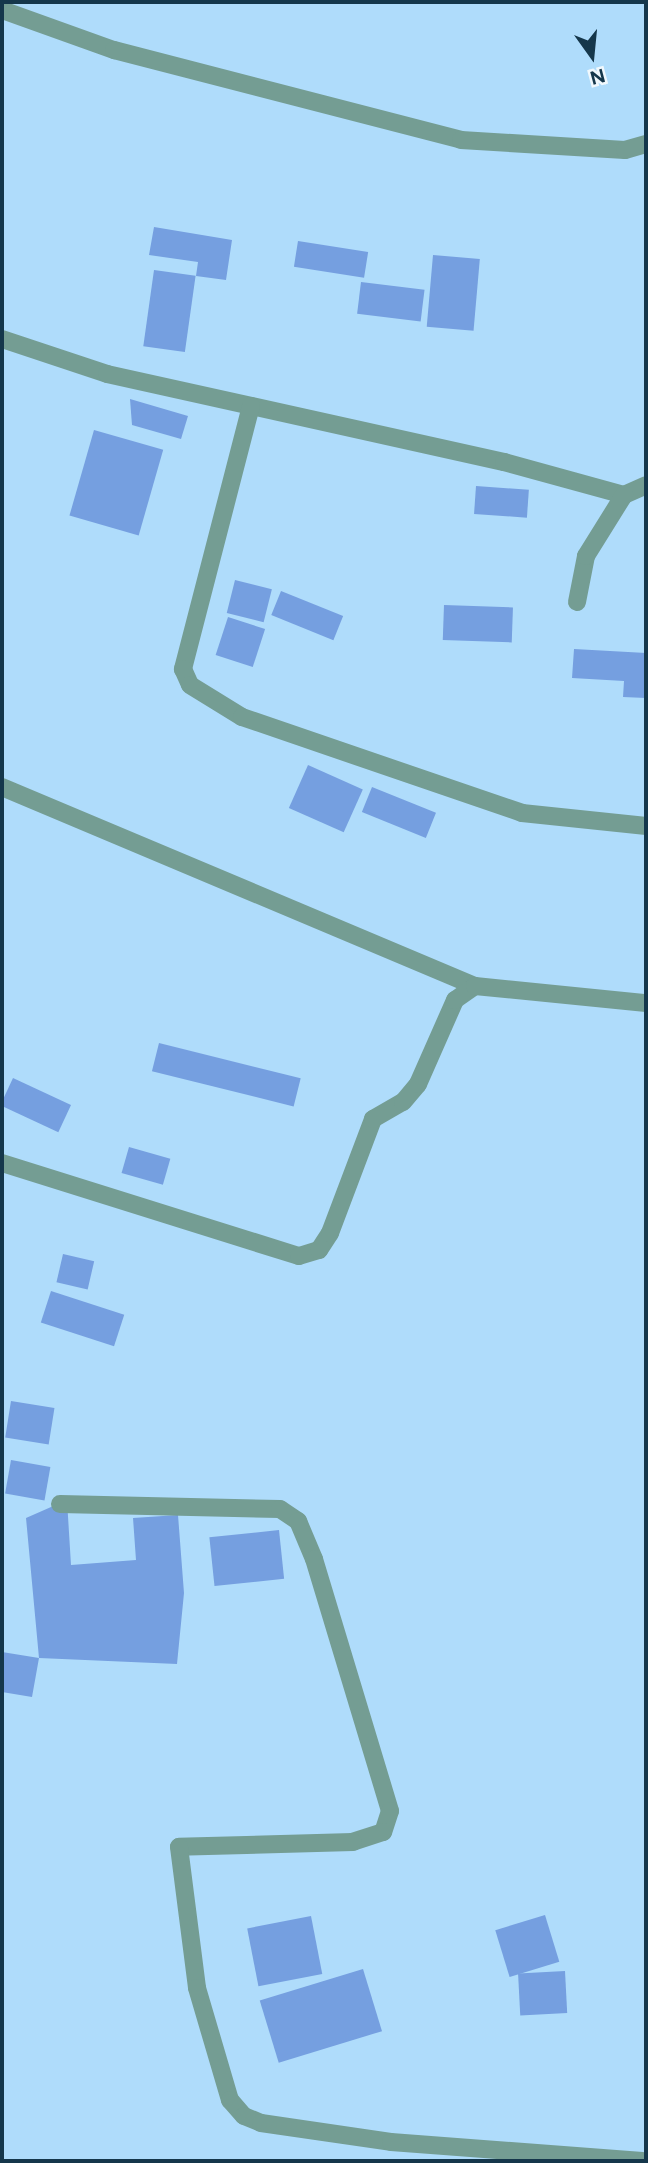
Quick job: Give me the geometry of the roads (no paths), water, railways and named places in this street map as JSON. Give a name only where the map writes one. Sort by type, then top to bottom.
[{"type":"street","points":[[2,10],[114,50],[461,140],[625,150],[646,144]]},
{"type":"street","points":[[2,339],[107,374],[504,462],[624,495]]},
{"type":"street","points":[[251,406],[183,669],[190,685],[242,717],[522,813],[646,826]]},
{"type":"street","points":[[577,602],[586,555],[624,495],[646,485]]},
{"type":"street","points":[[2,787],[475,986],[646,1003]]},
{"type":"street","points":[[2,1163],[266,1248],[299,1255],[318,1250],[343,1203],[373,1119],[403,1102],[418,1084],[455,1000],[475,986]]},
{"type":"street","points":[[60,1504],[279,1509],[298,1521],[314,1559],[390,1811],[383,1832],[353,1842],[179,1847],[197,1988],[230,2100],[244,2116],[274,2124],[391,2142],[642,2161]]}]
